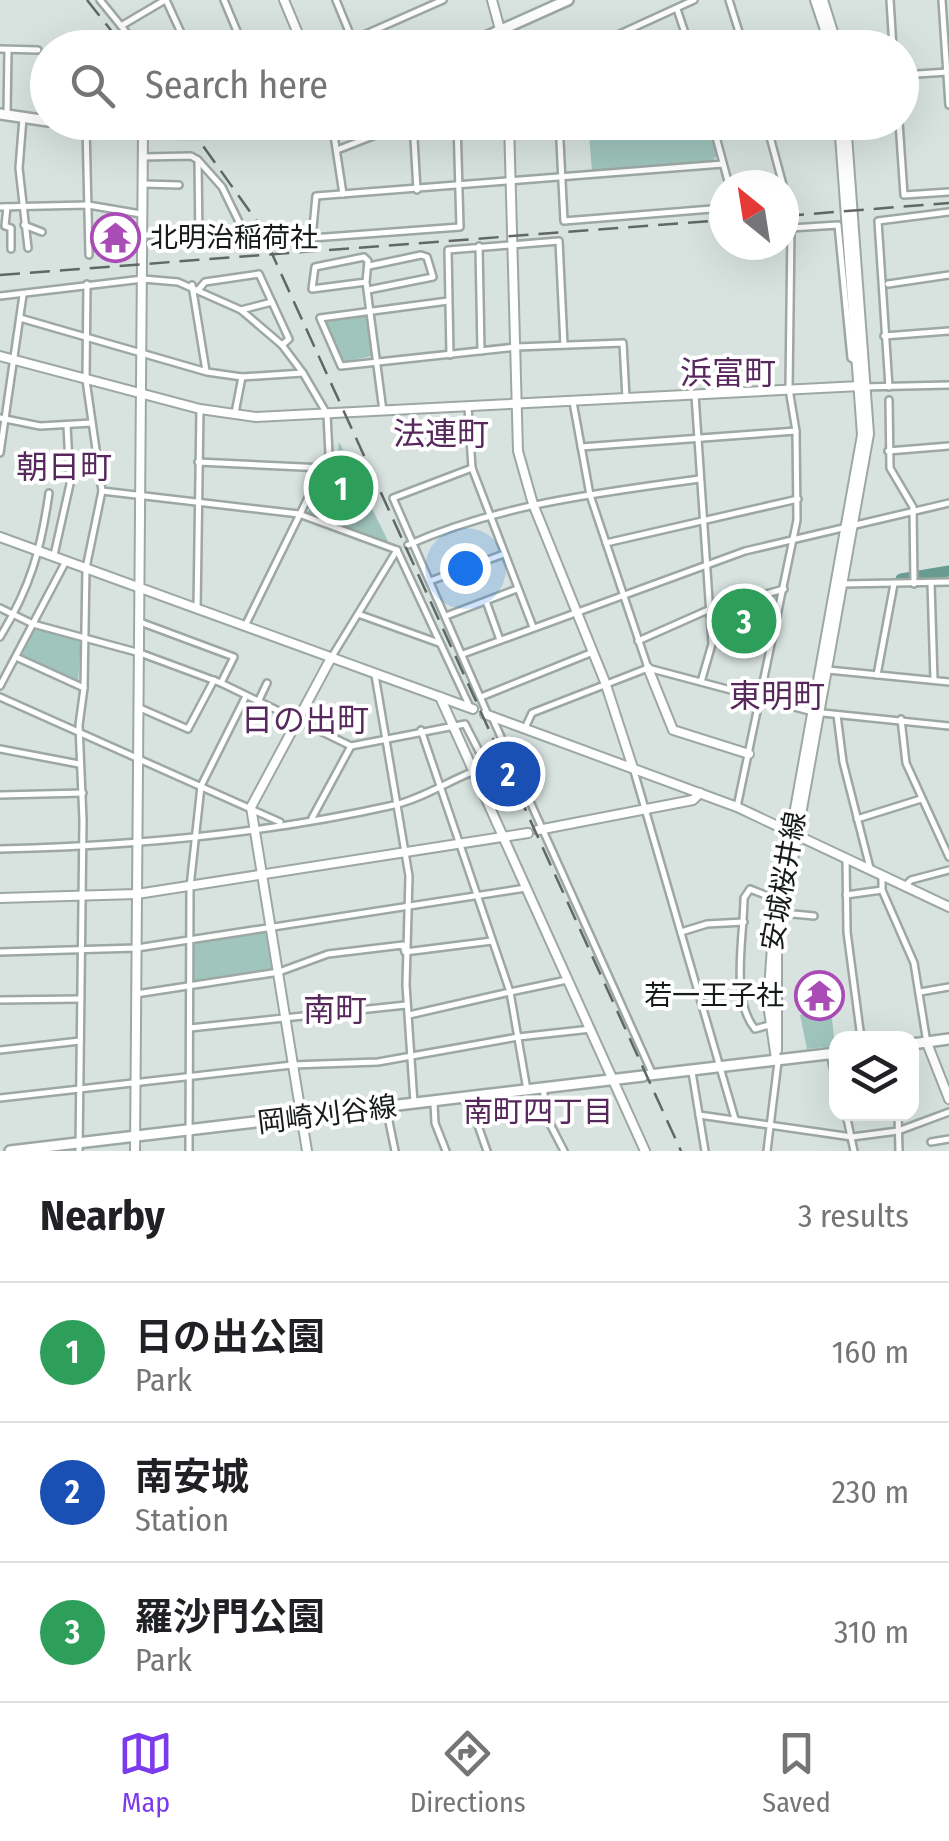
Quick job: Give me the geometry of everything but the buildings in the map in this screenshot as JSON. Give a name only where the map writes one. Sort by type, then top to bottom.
[{"type":"main road","points":[[500,30],[568,0]]},
{"type":"main road","points":[[4,115],[30,119]]},
{"type":"main road","points":[[919,1043],[949,1039]]},
{"type":"main road","name":"岡崎刈谷線","points":[[10,1151],[79,1147],[135,1136],[829,1054]]},
{"type":"street","points":[[100,0],[125,30]]},
{"type":"street","points":[[122,26],[165,0],[179,30]]},
{"type":"street","points":[[224,0],[236,30]]},
{"type":"street","points":[[284,0],[296,30]]},
{"type":"street","points":[[336,0],[348,30]]},
{"type":"street","points":[[375,30],[443,0]]},
{"type":"street","points":[[492,0],[504,28]]},
{"type":"street","points":[[628,30],[694,0]]},
{"type":"street","points":[[730,0],[739,30]]},
{"type":"street","points":[[815,0],[827,30]]},
{"type":"street","points":[[823,0],[830,30]]},
{"type":"street","points":[[890,0],[892,30]]},
{"type":"street","points":[[942,0],[949,105]]},
{"type":"street","points":[[676,8],[684,30]]},
{"type":"street","points":[[4,115],[4,49],[30,50]]},
{"type":"street","points":[[919,74],[948,72]]},
{"type":"street","points":[[23,118],[22,204],[28,248]]},
{"type":"street","points":[[86,140],[89,255]]},
{"type":"street","points":[[135,1151],[143,140]]},
{"type":"street","points":[[335,140],[343,194]]},
{"type":"street","points":[[337,150],[363,140]]},
{"type":"street","points":[[413,140],[417,190]]},
{"type":"street","points":[[458,140],[461,188],[460,227],[312,238],[316,196],[461,188],[512,184],[723,164]]},
{"type":"street","points":[[510,140],[518,451],[533,504],[605,682],[633,768],[735,1119]]},
{"type":"street","points":[[559,140],[566,222],[709,209]]},
{"type":"street","points":[[717,140],[725,170]]},
{"type":"street","points":[[771,140],[779,170]]},
{"type":"street","name":"安城桜井線","points":[[844,140],[858,363],[863,387]]},
{"type":"street","name":"安城桜井線","points":[[817,712],[828,670],[862,435],[863,387],[844,140]]},
{"type":"street","points":[[900,140],[904,195],[949,192]]},
{"type":"street","points":[[142,157],[191,156],[198,160],[222,187],[242,228]]},
{"type":"street","points":[[143,236],[199,239],[198,160]]},
{"type":"street","points":[[142,184],[178,185]]},
{"type":"street","points":[[11,249],[11,228],[6,226],[4,207],[88,205],[142,215]]},
{"type":"street","points":[[889,387],[878,221],[949,212]]},
{"type":"street","points":[[24,225],[42,232]]},
{"type":"street","points":[[737,807],[795,536],[798,499],[790,389],[791,228],[838,226],[850,358],[858,363]]},
{"type":"street","points":[[450,355],[448,250],[479,246],[559,241],[564,346]]},
{"type":"street","points":[[479,246],[481,352]]},
{"type":"street","points":[[368,266],[422,255],[427,257],[433,277],[368,291]]},
{"type":"street","points":[[366,282],[315,292],[312,289],[314,267],[364,258],[383,411]]},
{"type":"street","points":[[195,287],[260,274],[289,339],[282,345]]},
{"type":"street","points":[[888,284],[949,275]]},
{"type":"street","points":[[0,296],[142,278],[195,287],[242,310],[282,345],[304,373],[327,414],[331,442],[324,468],[245,626]]},
{"type":"street","points":[[79,1147],[83,847],[79,732],[84,688],[86,568],[102,491],[86,380],[88,284]]},
{"type":"street","points":[[195,287],[206,372]]},
{"type":"street","points":[[0,453],[23,295]]},
{"type":"street","points":[[448,301],[371,308],[320,318],[341,366],[516,348],[623,342],[626,398]]},
{"type":"street","points":[[242,310],[272,302]]},
{"type":"street","points":[[20,318],[206,372],[242,377],[304,373]]},
{"type":"street","points":[[884,336],[949,330]]},
{"type":"street","points":[[0,356],[234,416],[949,385]]},
{"type":"street","points":[[234,416],[242,377]]},
{"type":"street","points":[[695,396],[712,644],[701,682]]},
{"type":"street","points":[[572,400],[590,494],[620,594],[673,730],[749,754]]},
{"type":"street","points":[[889,400],[890,468],[913,512],[914,584]]},
{"type":"street","points":[[468,406],[472,468],[533,628]]},
{"type":"street","points":[[197,609],[200,409]]},
{"type":"street","points":[[3,418],[40,426],[92,423]]},
{"type":"street","points":[[54,556],[70,484],[67,425]]},
{"type":"street","points":[[580,447],[796,431]]},
{"type":"street","points":[[888,451],[949,446]]},
{"type":"street","points":[[198,462],[324,468]]},
{"type":"street","points":[[472,468],[392,498],[536,831],[648,1076]]},
{"type":"street","points":[[410,544],[488,515],[533,504],[699,480]]},
{"type":"street","points":[[102,491],[299,514],[398,549],[471,708]]},
{"type":"street","points":[[0,637],[24,599],[29,572],[40,551],[49,493]]},
{"type":"street","points":[[605,543],[798,499]]},
{"type":"street","points":[[462,654],[704,564],[795,536],[949,502]]},
{"type":"street","points":[[0,537],[471,708]]},
{"type":"street","points":[[306,1151],[251,807],[331,658],[398,549]]},
{"type":"street","points":[[430,581],[504,554]]},
{"type":"street","points":[[0,686],[66,561]]},
{"type":"street","points":[[841,584],[949,582]]},
{"type":"street","points":[[877,675],[894,583]]},
{"type":"street","points":[[931,583],[934,680]]},
{"type":"street","name":"安城桜井線","points":[[776,1059],[769,1025],[769,968],[778,900],[841,584]]},
{"type":"street","points":[[446,616],[518,589]]},
{"type":"street","points":[[638,641],[708,610],[784,589]]},
{"type":"street","points":[[486,601],[500,640]]},
{"type":"street","points":[[0,608],[33,624],[140,653],[218,681],[351,746],[451,723],[467,726],[482,757],[472,769],[398,804],[138,846],[0,849]]},
{"type":"street","points":[[358,614],[440,643]]},
{"type":"street","points":[[140,622],[234,657],[188,730],[140,708]]},
{"type":"street","points":[[481,697],[592,652]]},
{"type":"street","points":[[16,657],[84,688]]},
{"type":"street","points":[[524,728],[532,713],[648,668],[817,712],[949,726]]},
{"type":"street","points":[[828,670],[949,682]]},
{"type":"street","points":[[375,674],[406,853],[406,1005],[414,1104]]},
{"type":"street","points":[[258,702],[268,683]]},
{"type":"street","points":[[189,1151],[190,886],[201,786],[246,696]]},
{"type":"street","points":[[0,697],[283,823]]},
{"type":"street","points":[[440,697],[645,1151]]},
{"type":"street","points":[[489,715],[737,807],[949,907]]},
{"type":"street","points":[[837,715],[870,869]]},
{"type":"street","points":[[901,719],[906,764],[949,858]]},
{"type":"street","points":[[421,730],[510,992],[527,1090]]},
{"type":"street","points":[[312,818],[351,746]]},
{"type":"street","points":[[0,749],[80,764]]},
{"type":"street","points":[[0,898],[137,894],[262,876],[646,810],[693,800],[700,792]]},
{"type":"street","points":[[0,794],[82,793]]},
{"type":"street","points":[[857,820],[921,799]]},
{"type":"street","name":"安城桜井線","points":[[776,1059],[775,978],[794,832]]},
{"type":"street","points":[[846,857],[845,895],[861,1031]]},
{"type":"street","points":[[906,886],[949,870]]},
{"type":"street","points":[[882,875],[882,890],[914,963],[927,1042],[949,1098]]},
{"type":"street","points":[[0,952],[137,948],[526,888]]},
{"type":"street","points":[[769,1025],[755,1030],[742,1000],[744,898],[750,889],[778,900]]},
{"type":"street","points":[[845,895],[882,890]]},
{"type":"street","points":[[784,913],[814,916]]},
{"type":"street","points":[[680,932],[707,924],[744,922]]},
{"type":"street","points":[[405,952],[492,941]]},
{"type":"street","points":[[136,994],[279,972],[328,954],[402,946],[405,952]]},
{"type":"street","points":[[408,1014],[567,980]]},
{"type":"street","points":[[920,992],[949,987]]},
{"type":"street","points":[[0,1000],[81,999]]},
{"type":"street","points":[[190,1028],[406,1005]]},
{"type":"street","points":[[0,1098],[292,1065],[378,1062],[518,1037],[590,1030]]},
{"type":"street","points":[[0,1050],[80,1041]]},
{"type":"street","points":[[768,1151],[780,1071],[776,1059]]},
{"type":"street","points":[[691,1069],[705,1151]]},
{"type":"street","points":[[544,1088],[548,1120],[564,1151]]},
{"type":"street","points":[[468,1097],[487,1151]]},
{"type":"street","points":[[434,1100],[436,1123],[446,1151]]},
{"type":"street","points":[[386,1107],[395,1151]]},
{"type":"street","points":[[699,1115],[852,1137],[898,1131],[949,1112]]},
{"type":"street","points":[[848,1121],[854,1151]]},
{"type":"street","points":[[898,1121],[899,1151]]},
{"type":"street","points":[[931,1142],[949,1139]]},
{"type":"green space","points":[[589,140],[712,140],[717,155],[711,163],[592,171]]},
{"type":"green space","points":[[368,313],[373,356],[342,362],[325,320]]},
{"type":"green space","points":[[339,442],[388,541],[385,543],[308,512],[338,453]]},
{"type":"green space","points":[[776,595],[770,639],[716,629],[714,612]]},
{"type":"green space","points":[[36,627],[81,642],[78,682],[21,657]]},
{"type":"green space","points":[[269,932],[274,970],[190,988],[190,940]]},
{"type":"green space","points":[[831,1010],[833,1031],[829,1031],[829,1047],[807,1049],[800,1015]]},
{"type":"waterway","points":[[901,579],[949,571]]},
{"type":"railway","points":[[87,0],[111,30]]},
{"type":"railway","points":[[199,140],[258,223],[681,1151]]},
{"type":"railway","points":[[799,215],[949,203]]},
{"type":"railway","points":[[0,275],[709,221]]},
{"type":"place","name":"北明治稲荷社","points":[[115,237]]},
{"type":"place","name":"日の出公園","points":[[341,488]]},
{"type":"place","name":"羅沙門公園","points":[[744,621]]},
{"type":"place","name":"南安城","points":[[508,774]]},
{"type":"place","name":"若一王子社","points":[[819,995]]},
{"type":"district","name":"浜富町","points":[[728,373]]},
{"type":"district","name":"法連町","points":[[441,434]]},
{"type":"district","name":"朝日町","points":[[64,467]]},
{"type":"district","name":"東明町","points":[[777,696]]},
{"type":"district","name":"日の出町","points":[[305,720]]},
{"type":"district","name":"南町","points":[[335,1010]]},
{"type":"district","name":"南町四丁目","points":[[538,1112]]}]
